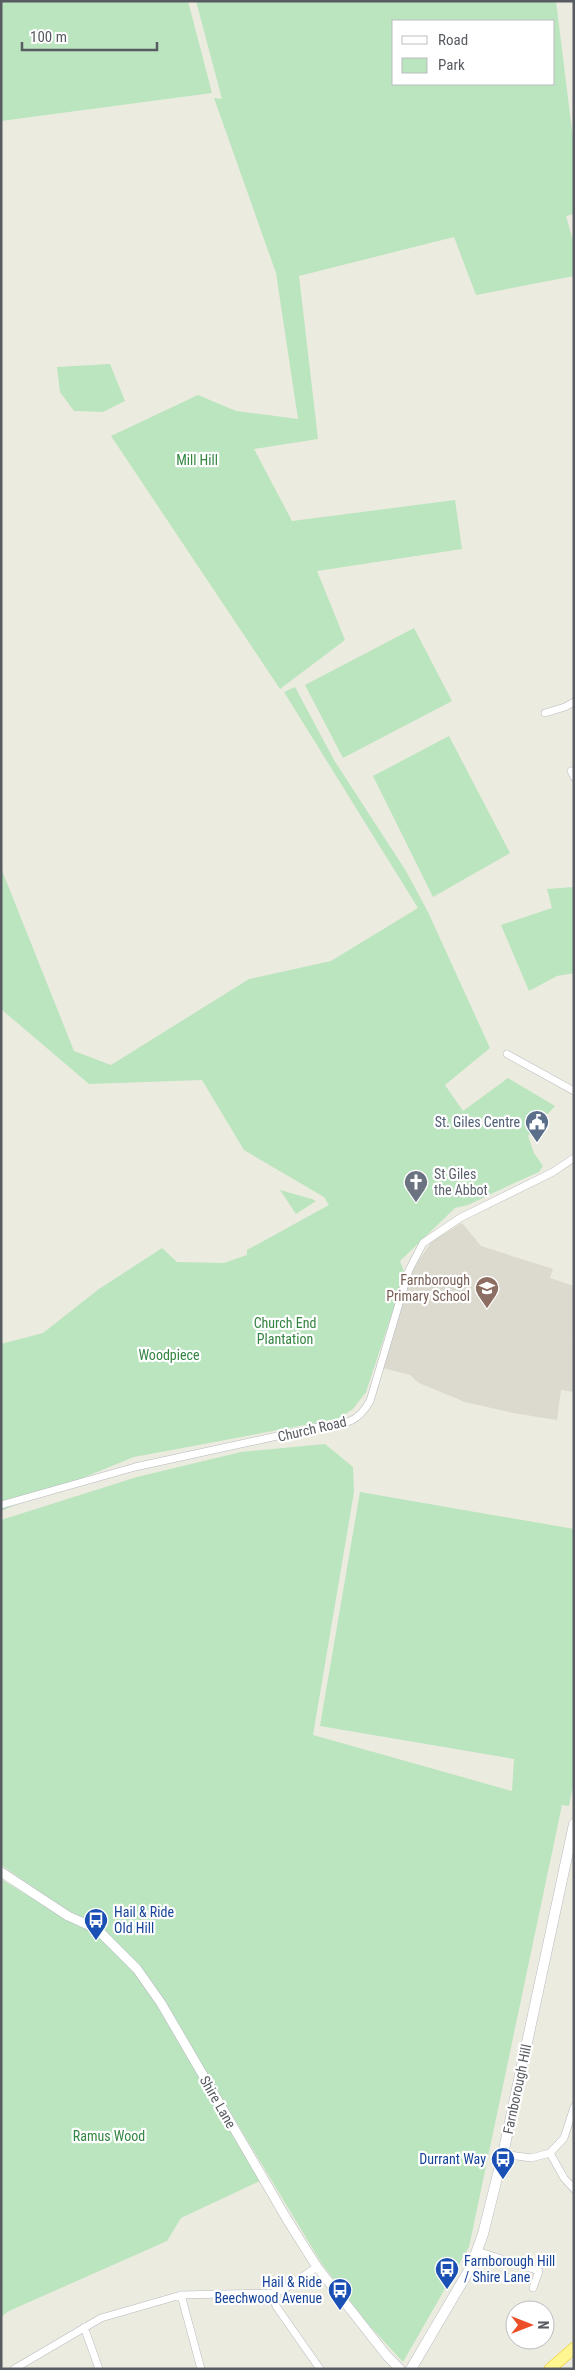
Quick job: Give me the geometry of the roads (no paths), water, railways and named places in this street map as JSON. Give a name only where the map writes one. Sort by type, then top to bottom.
[{"type":"highway","points":[[550,2369],[574,2348]]},
{"type":"main road","name":"Farnborough Hill","points":[[411,2369],[471,2267],[477,2252],[503,2154],[574,1824]]},
{"type":"street","points":[[545,712],[565,707],[574,702]]},
{"type":"street","points":[[507,1054],[574,1092]]},
{"type":"street","name":"Church Road","points":[[1,1505],[135,1467],[323,1426],[346,1424],[363,1414],[370,1401],[409,1270],[423,1243],[438,1231],[460,1218],[553,1172],[574,1158]]},
{"type":"street","name":"Shire Lane","points":[[1,1872],[68,1916],[97,1930],[136,1969],[160,2003],[317,2267],[387,2356],[400,2369]]},
{"type":"street","points":[[503,2154],[530,2158],[550,2153],[564,2138],[574,2107]]},
{"type":"street","points":[[550,2153],[564,2178],[574,2189]]},
{"type":"street","points":[[477,2252],[539,2271],[532,2288]]},
{"type":"street","points":[[14,2369],[101,2318],[181,2295],[272,2293],[283,2290],[317,2267]]},
{"type":"street","points":[[272,2293],[276,2306],[320,2369]]},
{"type":"street","points":[[181,2295],[201,2369]]},
{"type":"street","points":[[84,2327],[99,2369]]},
{"type":"place","name":"St. Giles Centre","points":[[537,1143]]},
{"type":"place","name":"St Giles the Abbot","points":[[416,1203]]},
{"type":"place","name":"Farnborough Primary School","points":[[487,1309]]},
{"type":"place","name":"Hail & Ride Old Hill","points":[[96,1941]]},
{"type":"place","name":"Durrant Way","points":[[503,2180]]},
{"type":"place","name":"Farnborough Hill / Shire Lane","points":[[447,2290]]},
{"type":"place","name":"Hail & Ride Beechwood Avenue","points":[[340,2311]]},
{"type":"park label","name":"Mill Hill","points":[[197,460]]},
{"type":"park label","name":"Church End Plantation","points":[[285,1332]]},
{"type":"park label","name":"Woodpiece","points":[[169,1355]]},
{"type":"park label","name":"Ramus Wood","points":[[109,2136]]}]
